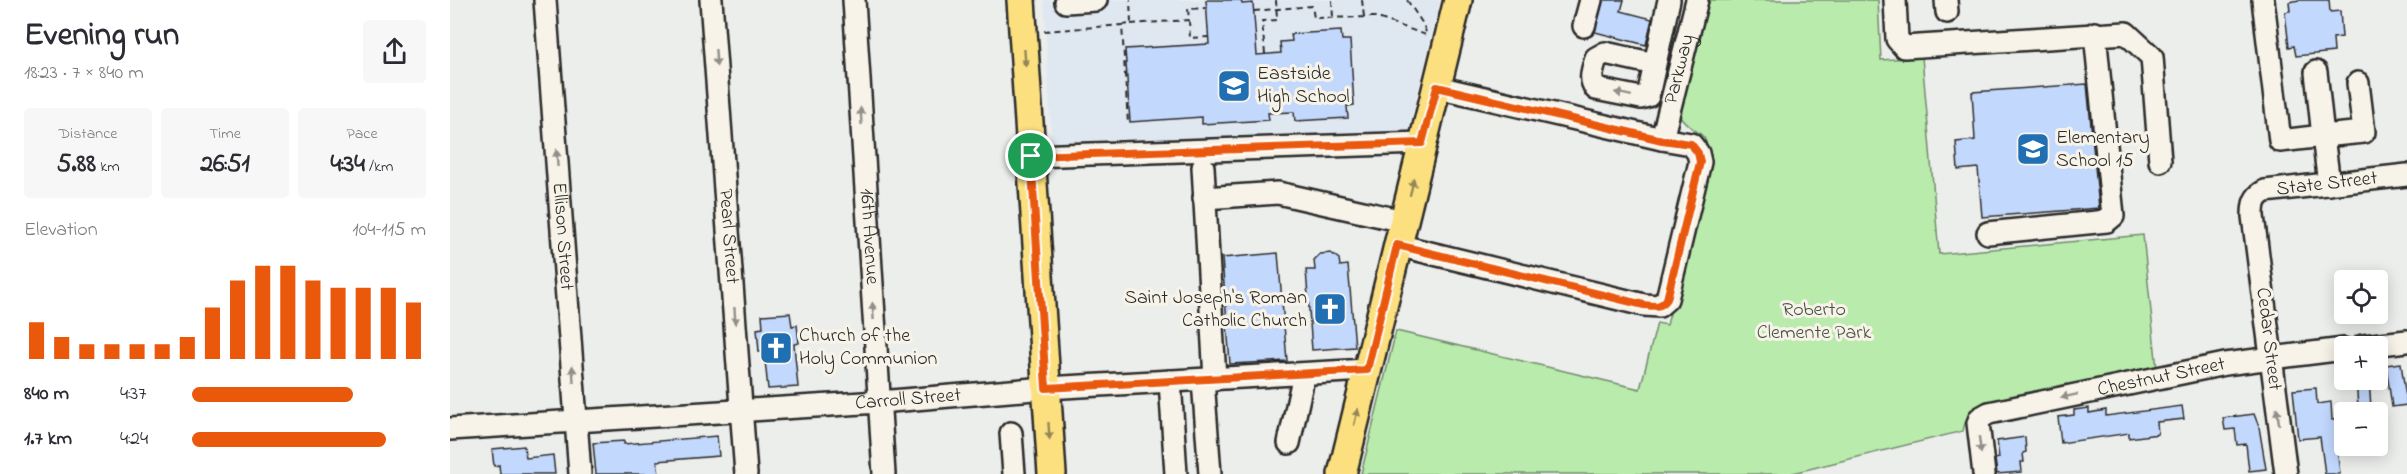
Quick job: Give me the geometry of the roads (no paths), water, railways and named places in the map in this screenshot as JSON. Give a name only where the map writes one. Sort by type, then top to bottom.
[{"type":"main road","points":[[1021,0],[1052,474]]},
{"type":"main road","points":[[1342,474],[1458,0]]},
{"type":"street","name":"Ellison Street","points":[[545,0],[580,474]]},
{"type":"street","name":"Pearl Street","points":[[711,0],[746,474]]},
{"type":"street","name":"16th Avenue","points":[[854,0],[884,474]]},
{"type":"street","points":[[1066,2],[1096,0]]},
{"type":"street","points":[[1584,26],[1591,0]]},
{"type":"street","points":[[1655,64],[1669,0]]},
{"type":"street","name":"Parkway","points":[[1662,140],[1697,0]]},
{"type":"street","points":[[1895,0],[1897,39],[1904,47],[2095,33],[2126,33],[2152,57],[2160,160]]},
{"type":"street","points":[[2264,0],[2280,141],[2364,132],[2358,83]]},
{"type":"street","points":[[1988,233],[2107,222],[2114,216],[2095,33]]},
{"type":"street","points":[[2316,72],[2329,184]]},
{"type":"street","points":[[1204,198],[1278,193],[1400,233],[1644,305],[1664,304],[1700,162],[1698,153],[1691,144],[1662,140],[1437,87]]},
{"type":"street","points":[[1031,156],[1422,143]]},
{"type":"street","points":[[1203,167],[1210,474]]},
{"type":"street","name":"State Street","points":[[2253,203],[2265,191],[2407,175]]},
{"type":"street","name":"Cedar Street","points":[[2253,203],[2286,474]]},
{"type":"street","points":[[2388,343],[2407,341]]},
{"type":"street","name":"Chestnut Street","points":[[1983,474],[1978,428],[1981,417],[1989,413],[2174,374],[2271,357],[2334,350]]},
{"type":"street","name":"Carroll Street","points":[[450,429],[879,402],[1046,388],[1367,370]]},
{"type":"street","points":[[1289,443],[1304,374]]},
{"type":"street","points":[[1170,381],[1176,474]]},
{"type":"street","points":[[1011,433],[1014,474]]},
{"type":"place","name":"Eastside High School","points":[[1234,86]]},
{"type":"place","name":"Elementary School 15","points":[[2033,149]]},
{"type":"place","name":"Saint Joseph's Roman Catholic Church","points":[[1330,309]]},
{"type":"place","name":"Church of the Holy Communion","points":[[776,348]]},
{"type":"park label","name":"Roberto Clemente Park","points":[[1814,322]]}]
